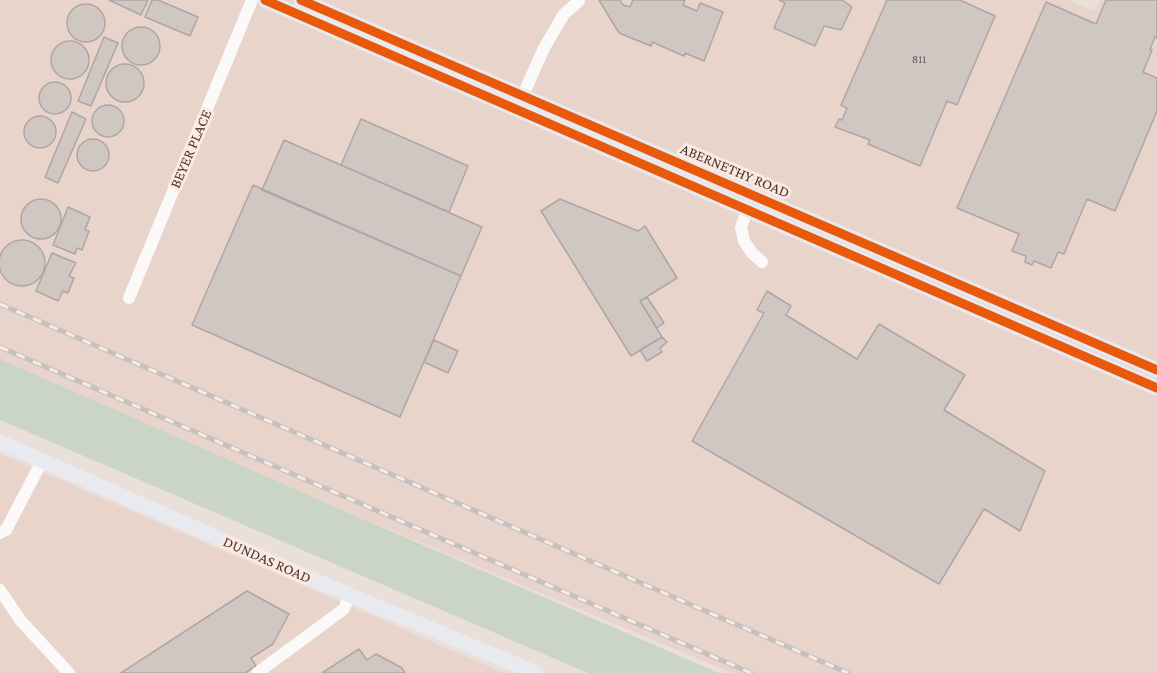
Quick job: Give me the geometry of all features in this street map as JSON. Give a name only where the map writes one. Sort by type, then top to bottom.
[{"type":"main road","name":"ABERNETHY ROAD","points":[[265,0],[1157,388]]},
{"type":"main road","name":"ABERNETHY ROAD","points":[[301,0],[1157,370]]},
{"type":"main road","points":[[774,222],[782,207]]},
{"type":"main road","points":[[1096,362],[1102,347]]},
{"type":"main road","name":"DUNDAS ROAD","points":[[0,442],[350,595],[536,673]]},
{"type":"street","name":"BEYER PLACE","points":[[129,298],[252,0]]},
{"type":"street","points":[[516,111],[544,48],[564,14],[579,1]]},
{"type":"street","points":[[747,211],[741,227],[744,241],[762,262]]},
{"type":"street","points":[[0,533],[6,530],[42,460]]},
{"type":"street","points":[[0,590],[21,621],[69,673]]},
{"type":"street","points":[[257,673],[344,609],[350,595]]},
{"type":"shaded area","points":[[0,0],[1068,0],[1095,11],[1100,0],[1157,0],[1157,673],[732,673],[295,490],[0,359]]},
{"type":"shaded area","points":[[0,454],[504,673],[0,673]]},
{"type":"green space","points":[[0,359],[719,673],[588,673],[0,420]]},
{"type":"building","points":[[109,0],[148,0],[141,15]]},
{"type":"building","points":[[152,0],[158,0],[198,17],[190,36],[145,17]]},
{"type":"building","points":[[599,0],[620,0],[623,5],[630,7],[633,0],[685,0],[683,5],[697,11],[700,3],[723,12],[704,61],[685,53],[684,56],[652,42],[651,46],[619,33]]},
{"type":"building","points":[[779,0],[842,0],[852,7],[841,30],[824,26],[815,46],[774,28],[785,3]]},
{"type":"building","points":[[887,0],[960,0],[995,16],[957,105],[947,101],[920,166],[868,144],[870,140],[835,127],[839,119],[842,120],[847,108],[841,105]]},
{"type":"building","points":[[1106,0],[1157,0],[1157,38],[1155,37],[1150,49],[1152,50],[1143,72],[1157,78],[1157,111],[1115,211],[1087,199],[1064,254],[1058,252],[1051,268],[1034,261],[1032,265],[1025,262],[1026,256],[1012,251],[1019,234],[957,208],[1046,2],[1096,24]]},
{"type":"building","points":[[86,4],[99,10],[105,23],[99,36],[86,42],[73,36],[67,23],[73,10]]},
{"type":"building","points":[[141,27],[154,33],[160,46],[154,59],[141,65],[128,59],[122,46],[128,33]]},
{"type":"building","points":[[104,37],[118,43],[91,106],[78,101]]},
{"type":"building","points":[[70,41],[83,47],[89,60],[83,73],[70,79],[57,73],[51,60],[57,47]]},
{"type":"building","points":[[125,64],[138,70],[144,83],[138,96],[125,102],[112,96],[106,83],[112,70]]},
{"type":"building","points":[[55,82],[67,86],[71,98],[67,110],[55,114],[43,110],[39,98],[43,86]]},
{"type":"building","points":[[108,105],[120,109],[124,121],[120,133],[108,137],[96,133],[92,121],[96,109]]},
{"type":"building","points":[[72,112],[86,119],[58,183],[45,177]]},
{"type":"building","points":[[40,116],[52,120],[56,132],[52,144],[40,148],[28,144],[24,132],[28,120]]},
{"type":"building","points":[[361,119],[468,166],[449,212],[341,165]]},
{"type":"building","points":[[93,139],[105,143],[109,155],[105,167],[93,171],[81,167],[77,155],[81,143]]},
{"type":"building","points":[[284,140],[482,227],[461,276],[262,190]]},
{"type":"building","points":[[253,185],[461,276],[400,417],[192,325]]},
{"type":"building","points":[[41,199],[49,200],[55,205],[60,211],[60,227],[55,233],[49,238],[41,239],[33,238],[27,233],[22,227],[21,219],[22,211],[27,205],[33,200]]},
{"type":"building","points":[[560,199],[638,231],[645,226],[677,278],[640,301],[662,337],[631,356],[541,211]]},
{"type":"building","points":[[68,207],[90,217],[85,230],[89,231],[82,250],[77,248],[75,254],[53,245]]},
{"type":"building","points":[[22,240],[31,241],[39,246],[44,254],[44,272],[39,280],[31,285],[22,286],[13,285],[5,280],[0,272],[-1,263],[0,254],[5,246],[13,241]]},
{"type":"building","points":[[52,253],[76,263],[69,276],[74,278],[68,293],[63,291],[58,301],[36,291]]},
{"type":"building","points":[[767,291],[791,306],[786,315],[857,359],[879,324],[965,375],[944,410],[1045,471],[1020,531],[984,509],[939,584],[692,441],[764,313],[757,310]]},
{"type":"building","points":[[647,297],[664,323],[657,328],[640,301]]},
{"type":"building","points":[[662,337],[667,342],[660,348],[662,352],[647,361],[640,350]]},
{"type":"building","points":[[434,340],[458,351],[448,373],[424,362]]},
{"type":"building","points":[[247,591],[289,614],[273,644],[251,658],[256,666],[245,673],[121,673]]},
{"type":"building","points":[[359,649],[367,660],[376,654],[402,668],[405,673],[322,673]]},
{"type":"railway","points":[[0,304],[848,673]]},
{"type":"railway","points":[[0,347],[751,673]]},
{"type":"cycle path","points":[[265,0],[1157,388]]},
{"type":"cycle path","points":[[301,0],[1157,370]]}]
